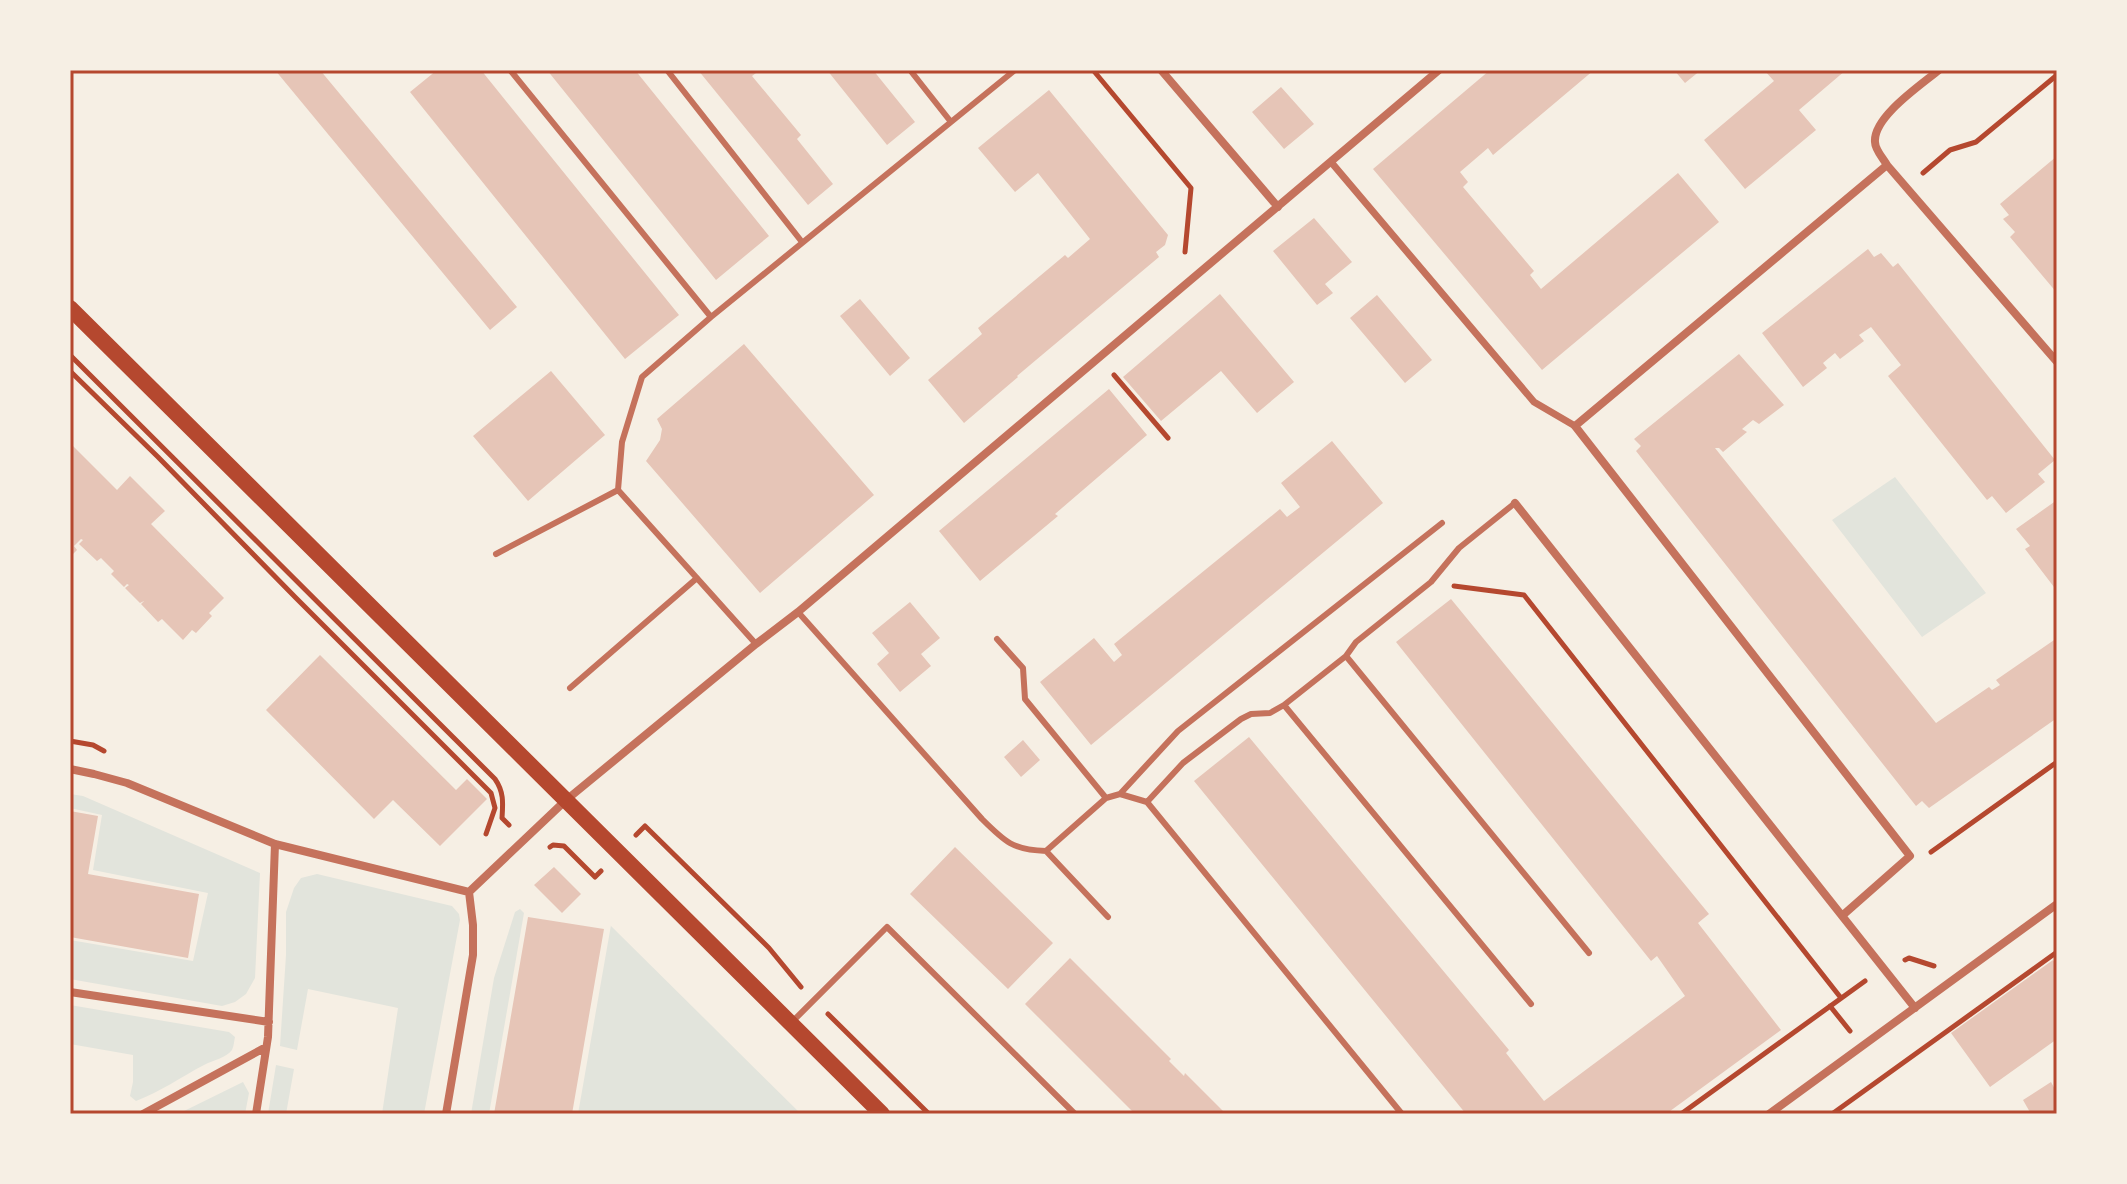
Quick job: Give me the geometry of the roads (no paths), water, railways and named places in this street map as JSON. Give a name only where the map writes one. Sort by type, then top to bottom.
[{"type":"main road","points":[[70,308],[882,1114]]},
{"type":"street","points":[[1161,70],[1278,207]]},
{"type":"street","points":[[469,892],[565,801],[798,612],[1439,70]]},
{"type":"street","points":[[1939,70],[1890,112],[1878,126],[1875,144],[1887,165],[2057,362]]},
{"type":"street","points":[[1331,162],[1534,402],[1575,426],[1910,856],[1843,915]]},
{"type":"street","points":[[1575,426],[1887,165]]},
{"type":"street","points":[[1515,503],[1915,1008]]},
{"type":"street","points":[[70,769],[127,783],[275,844],[469,892]]},
{"type":"street","points":[[256,1114],[269,1022],[275,844]]},
{"type":"street","points":[[446,1114],[473,955],[469,892]]},
{"type":"street","points":[[1769,1114],[2057,904]]},
{"type":"street","points":[[70,992],[269,1022]]},
{"type":"street","points":[[143,1114],[266,1047]]},
{"type":"lane","points":[[510,70],[711,317]]},
{"type":"lane","points":[[667,70],[802,242]]},
{"type":"lane","points":[[910,70],[951,122]]},
{"type":"lane","points":[[756,644],[618,490],[622,442],[642,377],[802,242],[1015,70]]},
{"type":"lane","points":[[496,554],[618,490]]},
{"type":"lane","points":[[1147,802],[1183,763],[1241,719],[1251,714],[1270,713],[1284,705],[1346,656],[1356,642],[1431,582],[1459,548],[1515,503]]},
{"type":"lane","points":[[798,612],[1000,837],[1023,850],[1046,851],[1106,798],[1120,794],[1178,731],[1442,523]]},
{"type":"lane","points":[[570,688],[697,578]]},
{"type":"lane","points":[[997,639],[1023,668],[1025,699],[1106,798]]},
{"type":"lane","points":[[1346,656],[1589,953]]},
{"type":"lane","points":[[1284,705],[1531,1004]]},
{"type":"lane","points":[[1120,794],[1147,802],[1402,1114]]},
{"type":"lane","points":[[1046,851],[1108,917]]},
{"type":"lane","points":[[791,1023],[887,927],[1075,1114]]}]
